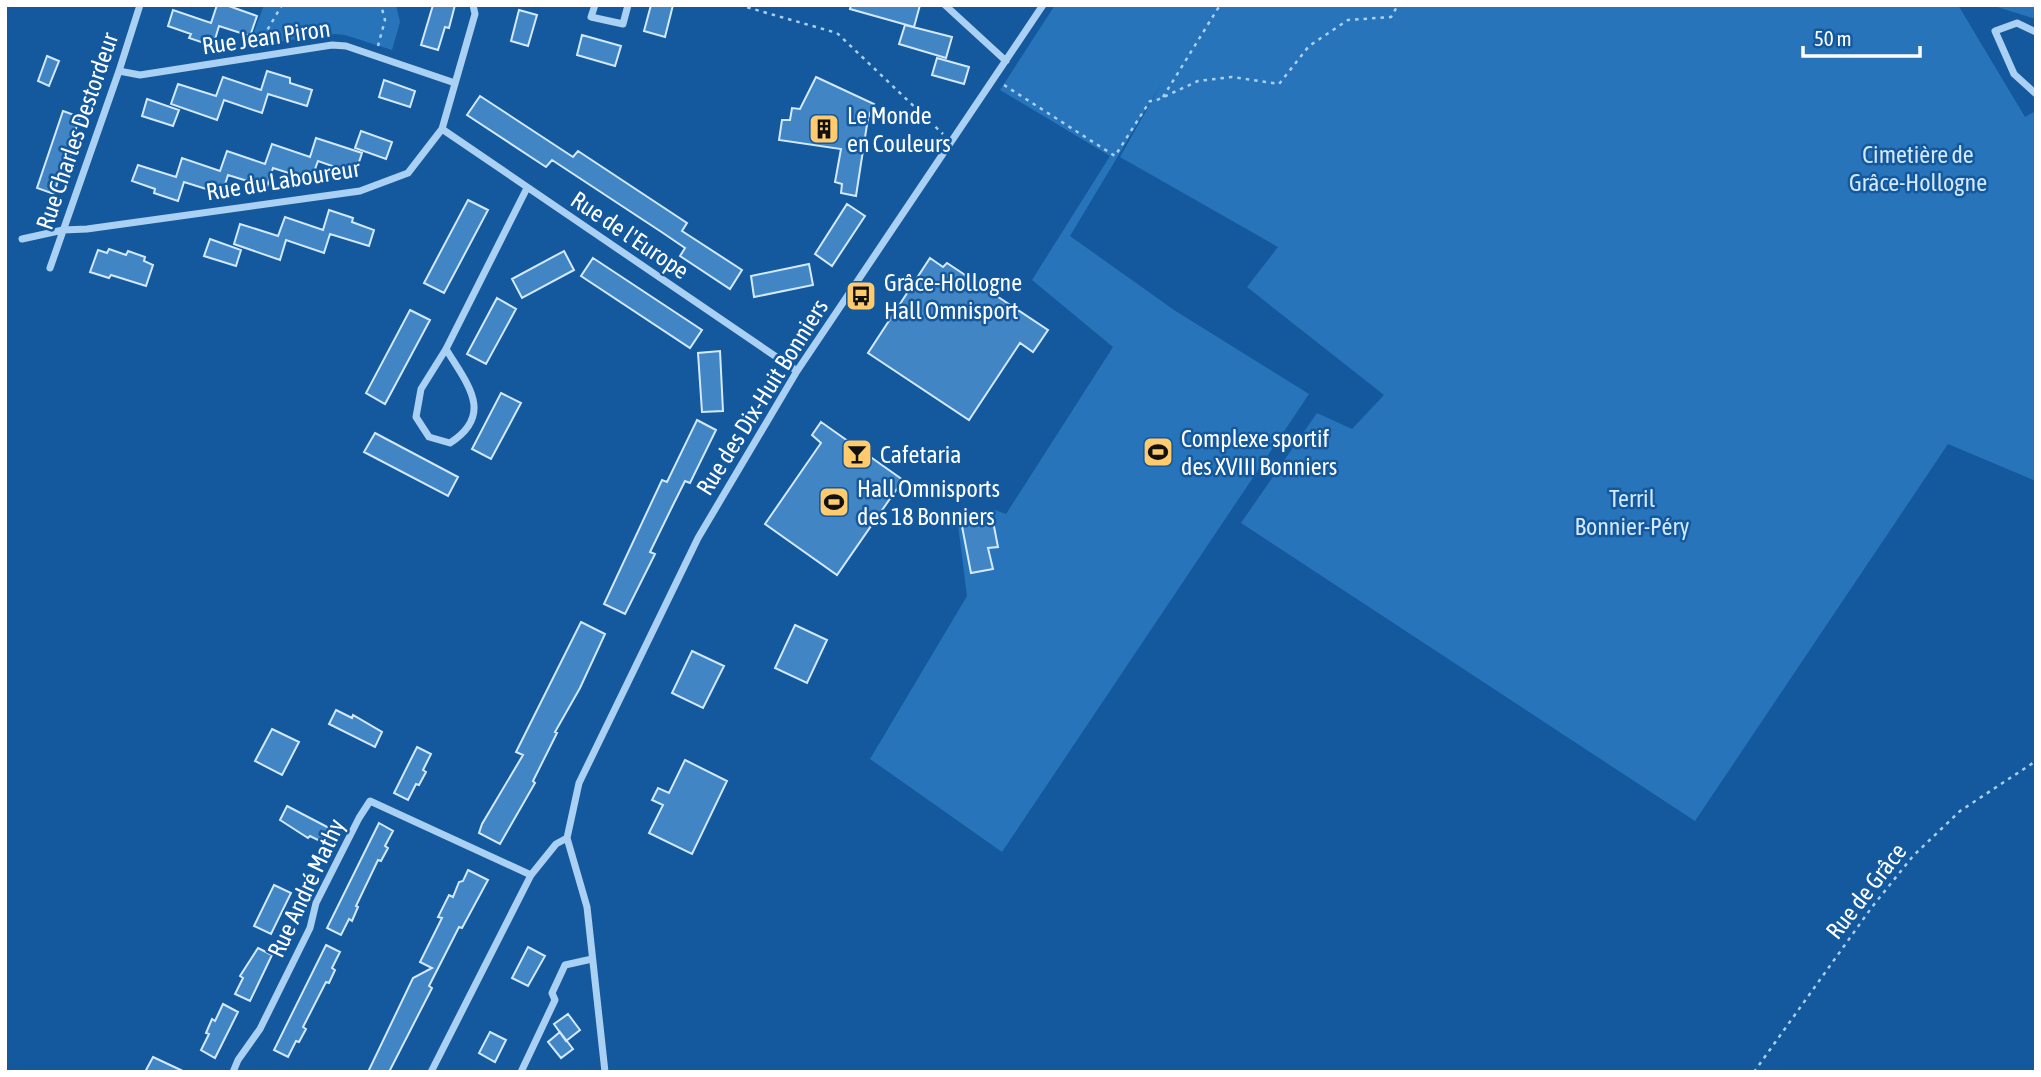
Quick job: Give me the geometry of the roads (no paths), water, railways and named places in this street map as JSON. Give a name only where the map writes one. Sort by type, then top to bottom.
[{"type":"street","name":"Rue Charles Destordeur","points":[[50,268],[120,71],[140,5]]},
{"type":"street","name":"Rue du Laboureur","points":[[22,239],[64,230],[360,191],[408,173],[442,129],[475,14],[473,5]]},
{"type":"street","points":[[595,5],[592,17],[623,24],[628,5]]},
{"type":"street","points":[[945,5],[1006,61]]},
{"type":"street","name":"Rue des Dix-Huit Bonniers","points":[[605,1072],[587,907],[567,838],[579,783],[698,538],[797,370],[1043,5]]},
{"type":"street","points":[[2036,32],[2017,23],[1995,31],[2014,74],[2036,93]]},
{"type":"street","name":"Rue Jean Piron","points":[[120,71],[140,75],[332,45],[346,46],[455,83]]},
{"type":"street","name":"Rue de l'Europe","points":[[442,129],[797,370]]},
{"type":"street","points":[[446,349],[472,394],[474,413],[465,433],[450,443],[429,438],[416,417],[421,389],[446,349],[527,188]]},
{"type":"street","name":"Rue André Mathy","points":[[233,1072],[238,1060],[260,1029],[310,928],[316,903],[370,801],[531,875]]},
{"type":"street","points":[[431,1072],[531,875],[556,844],[567,838]]},
{"type":"street","points":[[521,1072],[555,1000],[552,993],[565,965],[592,959]]},
{"type":"place","name":"Le Monde en Couleurs","points":[[824,129]]},
{"type":"place","name":"Grâce-Hollogne Hall Omnisport","points":[[861,296]]},
{"type":"place","name":"Complexe sportif des XVIII Bonniers","points":[[1158,452]]},
{"type":"place","name":"Cafetaria","points":[[857,454]]},
{"type":"place","name":"Hall Omnisports des 18 Bonniers","points":[[834,502]]},
{"type":"park label","name":"Cimetière de Grâce-Hollogne","points":[[1918,168]]},
{"type":"park label","name":"Terril Bonnier-Péry","points":[[1632,512]]}]
